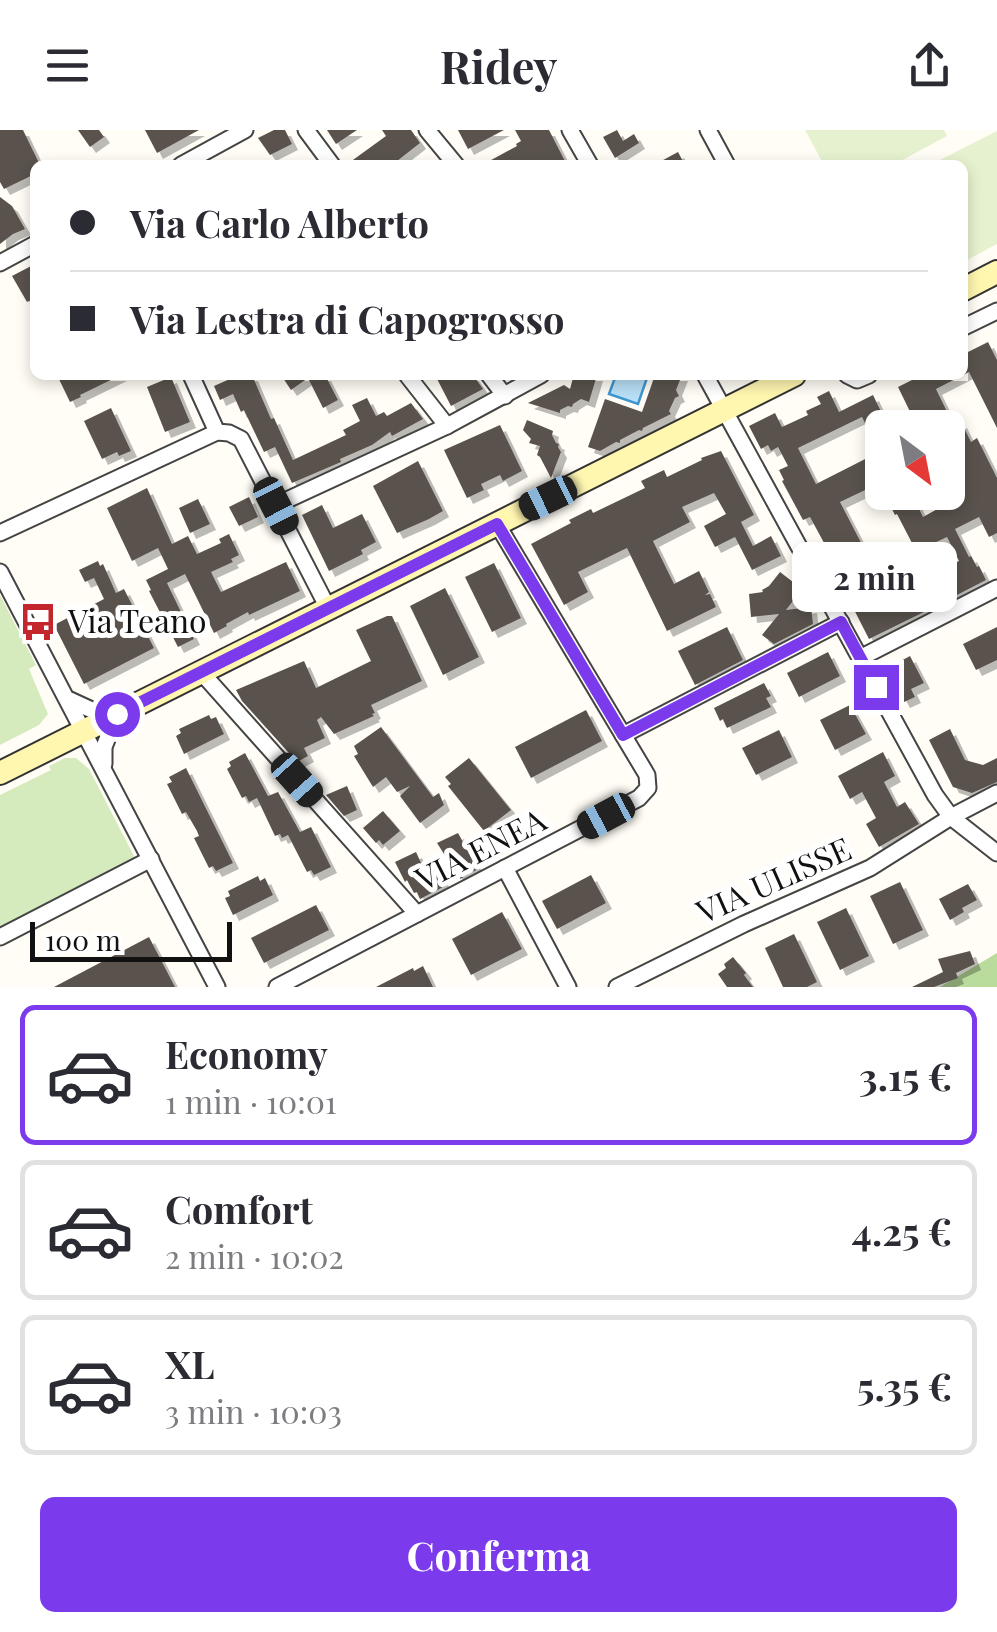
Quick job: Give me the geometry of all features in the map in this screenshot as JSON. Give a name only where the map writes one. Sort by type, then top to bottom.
[{"type":"street","points":[[200,160],[245,130]]},
{"type":"street","points":[[306,130],[328,160]]},
{"type":"street","points":[[427,130],[452,160]]},
{"type":"street","points":[[570,130],[587,160]]},
{"type":"street","points":[[708,130],[724,160]]},
{"type":"street","points":[[0,263],[30,247]]},
{"type":"street","points":[[968,286],[997,272]]},
{"type":"street","points":[[968,298],[980,319]]},
{"type":"street","points":[[968,325],[997,311]]},
{"type":"street","points":[[193,380],[217,432]]},
{"type":"street","points":[[411,380],[446,426]]},
{"type":"street","points":[[493,380],[504,396]]},
{"type":"street","points":[[276,506],[446,426],[532,380]]},
{"type":"street","points":[[708,380],[929,784],[950,818],[997,853]]},
{"type":"street","points":[[0,774],[784,380]]},
{"type":"street","points":[[0,533],[217,432],[229,433],[240,439],[328,608]]},
{"type":"street","name":"VIA ENEA","points":[[278,987],[645,793],[648,778],[497,524]]},
{"type":"street","points":[[0,572],[217,987]]},
{"type":"street","points":[[860,658],[997,588]]},
{"type":"street","points":[[623,735],[841,622]]},
{"type":"street","points":[[201,672],[417,914]]},
{"type":"street","points":[[66,698],[96,712],[117,714]]},
{"type":"street","points":[[104,767],[104,747],[117,714]]},
{"type":"street","name":"VIA ULISSE","points":[[617,987],[870,868],[997,793]]},
{"type":"street","points":[[0,937],[151,860]]},
{"type":"street","points":[[505,868],[568,987]]},
{"type":"green space","points":[[805,130],[944,130],[947,136],[902,160],[821,160]]},
{"type":"green space","points":[[997,131],[997,244],[968,259],[968,160],[940,160]]},
{"type":"green space","points":[[0,595],[36,665],[29,669],[48,714],[39,725],[0,745]]},
{"type":"green space","points":[[65,758],[76,758],[89,769],[135,858],[0,928],[0,795],[51,770],[49,766]]},
{"type":"green space","points":[[997,953],[997,987],[940,987]]},
{"type":"water","points":[[614,380],[646,380],[638,404],[609,394]]},
{"type":"building","points":[[0,130],[23,130],[38,160],[30,160],[30,176],[4,189],[0,182]]},
{"type":"building","points":[[78,130],[99,130],[104,137],[90,147]]},
{"type":"building","points":[[145,130],[199,130],[157,153]]},
{"type":"building","points":[[274,130],[285,130],[292,144],[270,155],[258,138]]},
{"type":"building","points":[[327,130],[357,130],[336,144]]},
{"type":"building","points":[[382,130],[411,130],[420,143],[398,160],[353,160],[386,136]]},
{"type":"building","points":[[458,130],[504,130],[468,149]]},
{"type":"building","points":[[515,130],[549,130],[564,160],[491,160],[521,141]]},
{"type":"building","points":[[617,130],[623,141],[634,134],[639,143],[615,158],[603,137]]},
{"type":"building","points":[[678,152],[682,160],[663,160]]},
{"type":"building","points":[[0,197],[12,206],[25,229],[0,244]]},
{"type":"building","points":[[30,267],[30,300],[27,302],[12,276]]},
{"type":"building","points":[[988,342],[997,360],[997,428],[968,373],[968,352]]},
{"type":"building","points":[[59,380],[111,380],[80,395],[70,402]]},
{"type":"building","points":[[172,380],[190,422],[165,432],[147,387]]},
{"type":"building","points":[[228,380],[254,380],[293,460],[346,435],[343,430],[360,421],[352,405],[367,398],[376,416],[384,412],[387,416],[411,403],[423,419],[292,483],[275,447],[264,452],[233,394],[220,400],[214,386]]},
{"type":"building","points":[[284,380],[305,380],[291,390]]},
{"type":"building","points":[[309,380],[328,380],[338,400],[323,408]]},
{"type":"building","points":[[438,380],[477,380],[483,389],[451,406]]},
{"type":"building","points":[[572,380],[596,380],[589,402],[581,399],[560,413],[528,403],[564,385],[570,389]]},
{"type":"building","points":[[653,380],[680,380],[676,390],[679,396],[669,411],[671,414],[600,451],[588,447],[605,399],[642,412]]},
{"type":"building","points":[[912,380],[953,380],[936,389],[946,410],[909,410],[898,387]]},
{"type":"building","points":[[829,391],[839,412],[873,395],[880,410],[865,410],[865,423],[862,417],[798,448],[816,484],[865,459],[865,490],[840,502],[870,560],[882,557],[904,595],[931,582],[928,575],[959,561],[947,537],[919,550],[892,510],[920,510],[923,517],[936,510],[965,510],[965,430],[971,442],[977,438],[997,478],[997,533],[989,537],[979,517],[955,529],[986,580],[869,639],[844,590],[839,577],[842,576],[810,517],[803,520],[782,481],[779,470],[788,466],[778,447],[771,451],[768,445],[761,449],[749,426],[775,413],[782,427],[808,415],[806,411],[821,404],[817,397]]},
{"type":"building","points":[[111,408],[131,451],[102,459],[84,421]]},
{"type":"building","points":[[527,420],[553,431],[559,444],[561,452],[551,478],[537,455],[540,446],[529,443],[531,439],[523,430]]},
{"type":"building","points":[[500,425],[522,471],[503,481],[500,475],[481,484],[484,490],[467,498],[444,450]]},
{"type":"building","points":[[721,451],[754,515],[741,522],[753,546],[771,536],[781,556],[752,570],[735,537],[715,547],[704,526],[726,514],[714,493],[682,507],[690,522],[653,541],[674,584],[699,571],[709,592],[705,595],[710,594],[716,607],[667,631],[627,548],[578,572],[588,592],[564,605],[531,544],[591,509],[593,513],[645,488],[641,481],[664,470],[667,477]]},
{"type":"building","points":[[418,461],[443,511],[397,533],[373,486]]},
{"type":"building","points":[[147,488],[172,544],[188,536],[197,554],[221,543],[219,539],[229,534],[239,555],[211,572],[221,592],[286,562],[300,591],[249,615],[248,612],[214,633],[185,574],[167,583],[194,639],[178,647],[146,580],[168,569],[158,548],[132,561],[107,508]]},
{"type":"building","points":[[249,497],[258,517],[239,526],[229,507]]},
{"type":"building","points":[[198,499],[210,524],[190,533],[179,508]]},
{"type":"building","points":[[322,505],[333,528],[362,514],[376,542],[361,550],[363,554],[329,571],[302,515]]},
{"type":"building","points":[[98,561],[116,593],[124,589],[154,648],[84,684],[54,625],[104,599],[94,578],[85,582],[79,570]]},
{"type":"building","points":[[494,563],[521,618],[492,632],[465,577]]},
{"type":"building","points":[[780,572],[802,589],[786,610],[811,607],[813,624],[774,644],[762,635],[779,614],[751,617],[749,594],[763,592]]},
{"type":"building","points":[[445,588],[479,657],[443,675],[410,606]]},
{"type":"building","points":[[392,616],[422,681],[371,705],[374,716],[334,734],[321,717],[317,720],[325,738],[304,748],[308,756],[297,762],[236,690],[304,661],[316,688],[371,661],[356,630]]},
{"type":"building","points":[[727,627],[743,660],[695,685],[678,651]]},
{"type":"building","points":[[997,627],[997,660],[976,670],[963,644]]},
{"type":"building","points":[[828,652],[840,676],[799,697],[787,673]]},
{"type":"building","points":[[910,656],[924,683],[911,689],[915,697],[904,702],[886,669]]},
{"type":"building","points":[[764,683],[771,696],[766,698],[771,707],[727,728],[714,708]]},
{"type":"building","points":[[850,705],[866,734],[835,750],[820,720]]},
{"type":"building","points":[[586,710],[602,741],[531,778],[515,747]]},
{"type":"building","points":[[209,715],[211,719],[216,717],[224,734],[184,754],[176,736],[181,733],[179,729]]},
{"type":"building","points":[[381,727],[433,797],[439,793],[444,805],[420,823],[400,796],[410,786],[397,792],[386,777],[373,787],[354,756],[358,754],[354,746]]},
{"type":"building","points":[[950,729],[965,760],[983,765],[997,758],[997,782],[972,793],[953,787],[929,740]]},
{"type":"building","points":[[779,730],[792,757],[756,775],[742,748]]},
{"type":"building","points":[[883,752],[895,776],[884,782],[897,807],[905,802],[919,824],[879,847],[866,824],[876,818],[862,792],[850,799],[838,776]]},
{"type":"building","points":[[245,753],[268,796],[278,792],[300,832],[311,827],[331,867],[314,875],[311,870],[307,872],[288,835],[275,836],[257,798],[249,802],[246,796],[242,798],[227,769],[231,766],[229,762]]},
{"type":"building","points":[[469,758],[511,810],[484,831],[445,777]]},
{"type":"building","points":[[186,768],[233,863],[216,871],[213,866],[209,868],[194,838],[199,836],[197,831],[186,812],[182,814],[167,784],[172,782],[169,777]]},
{"type":"building","points":[[347,786],[357,810],[344,816],[326,795]]},
{"type":"building","points":[[383,811],[400,831],[383,845],[379,840],[376,843],[363,828]]},
{"type":"building","points":[[458,833],[478,869],[460,879],[437,843]]},
{"type":"building","points":[[416,852],[422,865],[427,862],[447,885],[420,899],[395,862]]},
{"type":"building","points":[[591,875],[606,903],[557,929],[542,901]]},
{"type":"building","points":[[258,876],[260,881],[265,878],[273,895],[233,915],[225,898],[230,896],[228,891]]},
{"type":"building","points":[[900,882],[923,930],[893,944],[870,896]]},
{"type":"building","points":[[968,884],[977,900],[950,920],[939,899]]},
{"type":"building","points":[[316,905],[329,930],[264,963],[251,938]]},
{"type":"building","points":[[846,908],[869,956],[840,970],[817,922]]},
{"type":"building","points":[[502,912],[522,949],[471,975],[452,939]]},
{"type":"building","points":[[794,934],[817,982],[807,987],[783,987],[765,948]]},
{"type":"building","points":[[149,937],[175,987],[54,987]]},
{"type":"building","points":[[970,951],[975,964],[956,973],[958,978],[934,987],[912,987],[943,972],[938,959]]},
{"type":"building","points":[[733,957],[753,987],[727,987],[718,974]]},
{"type":"building","points":[[423,966],[433,987],[376,987],[413,968],[414,971]]},
{"type":"place","name":"Via Teano","points":[[38,622]]},
{"type":"route","points":[[117,714],[497,524],[623,735],[841,622],[876,687]]}]
